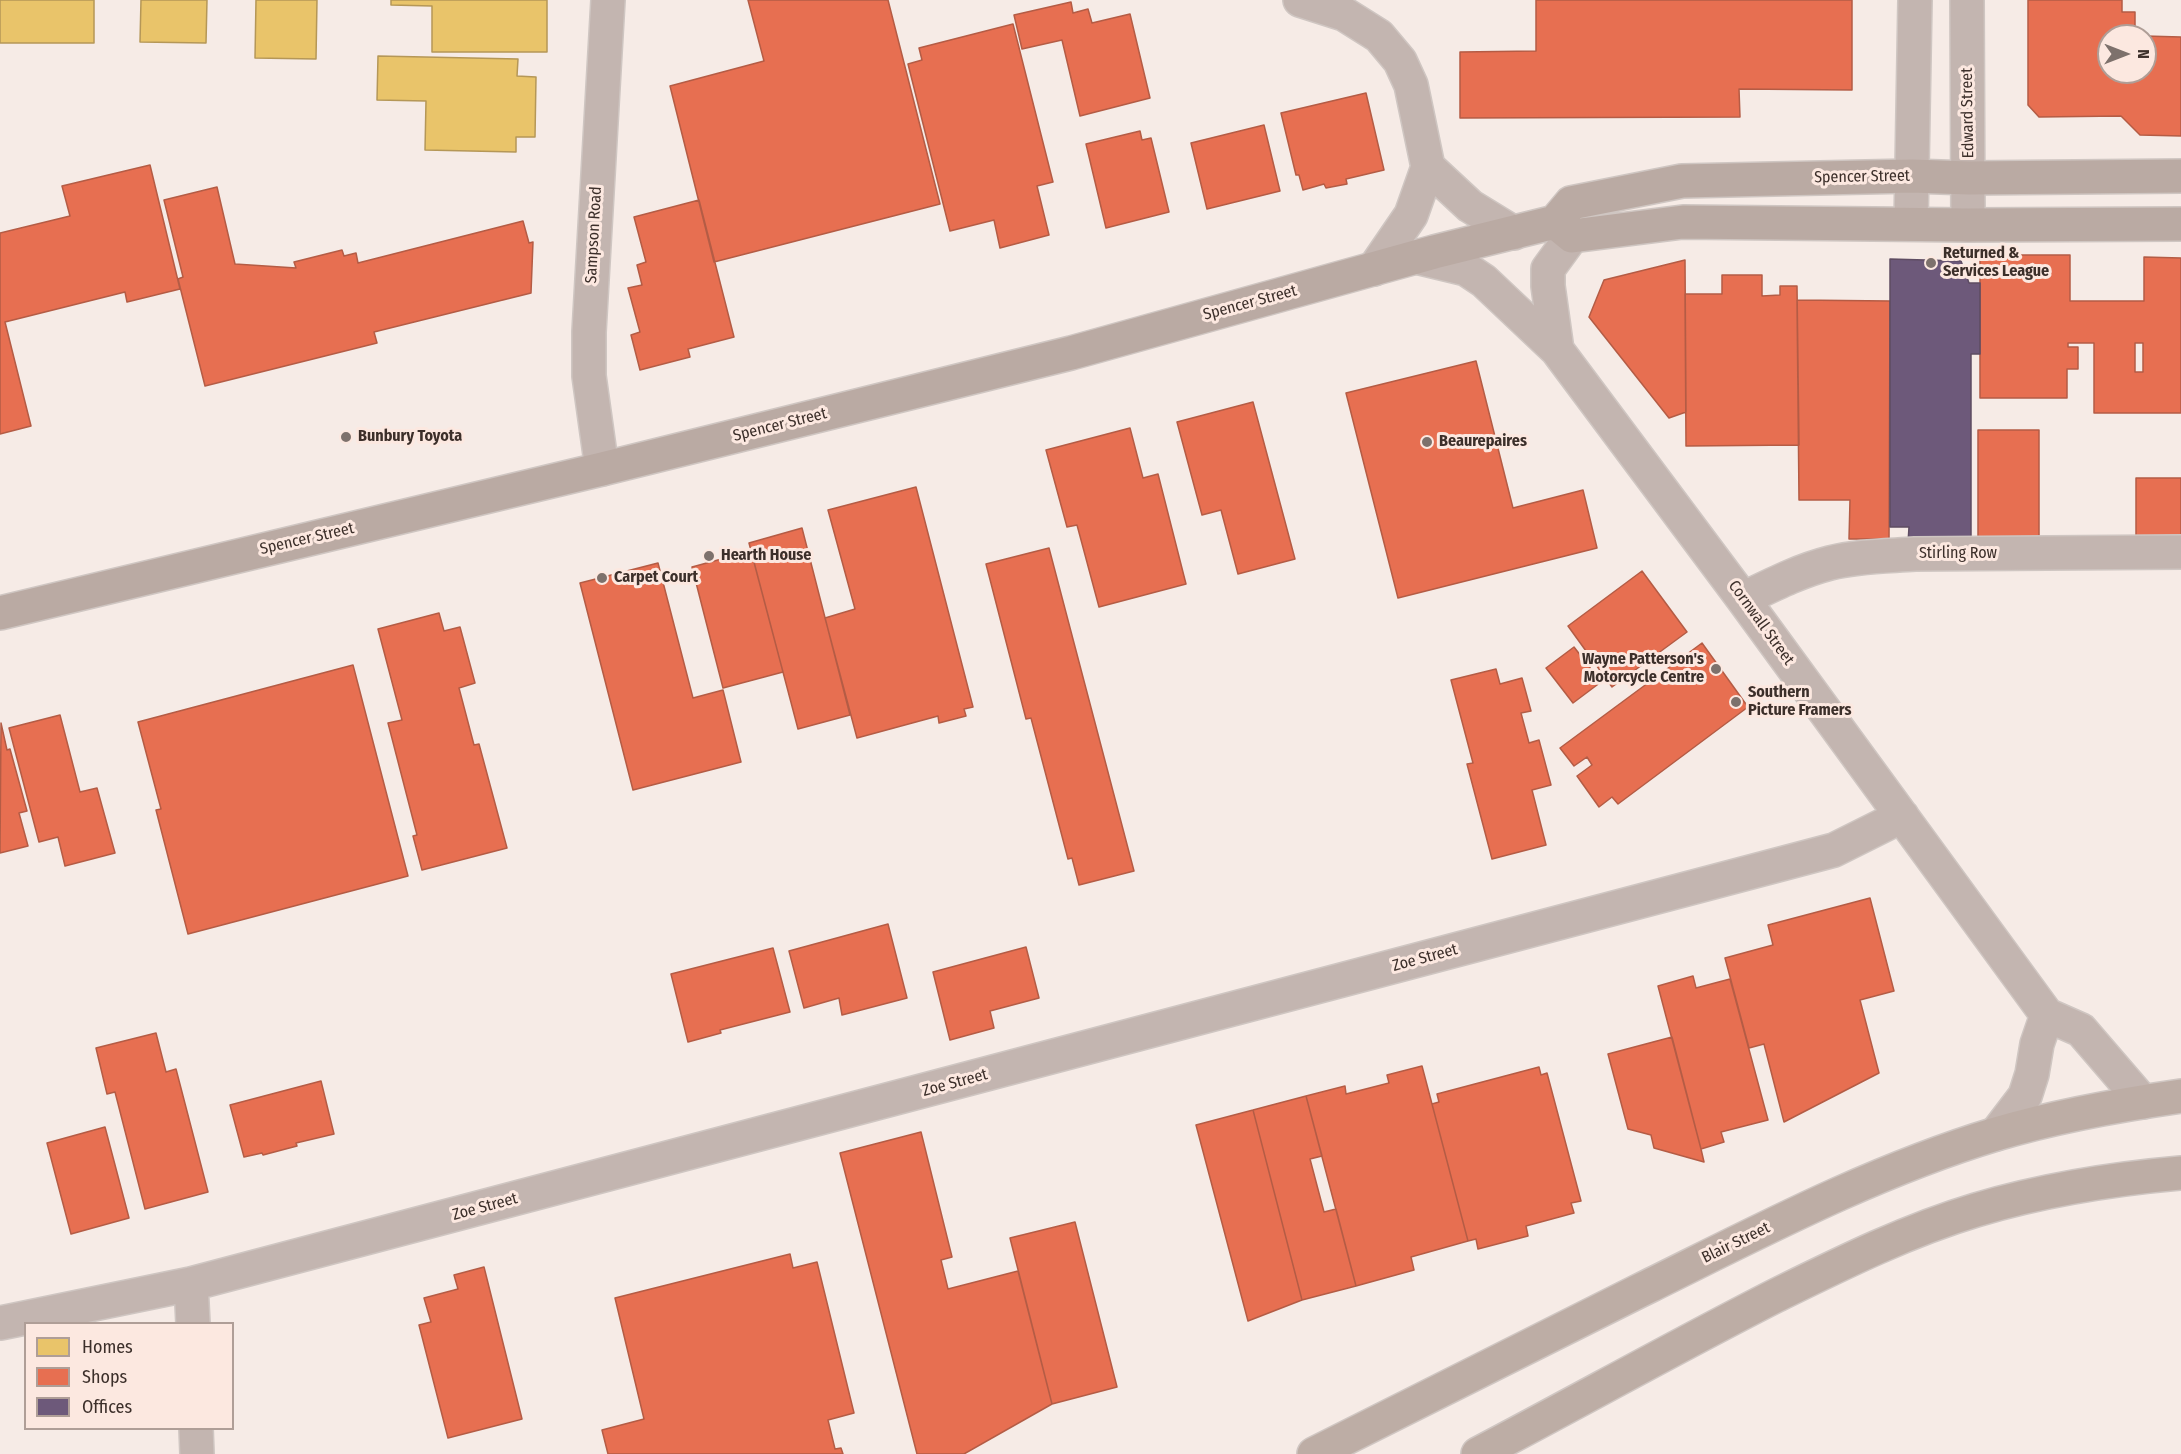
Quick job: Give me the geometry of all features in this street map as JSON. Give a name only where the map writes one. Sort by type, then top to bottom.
[{"type":"main road","name":"Spencer Street","points":[[1564,229],[1571,203],[1682,181],[1912,176],[1969,178],[2181,176]]},
{"type":"main road","name":"Spencer Street","points":[[0,613],[602,469],[1071,352],[1416,257],[1514,233],[1683,222],[1968,225],[2181,224]]},
{"type":"main road","name":"Blair Street","points":[[1314,1454],[1789,1216],[1872,1179],[1996,1134],[2071,1115],[2181,1096]]},
{"type":"main road","points":[[1478,1454],[1728,1320],[1840,1264],[1907,1235],[1975,1210],[2049,1192],[2118,1179],[2181,1173]]},
{"type":"street","name":"Sampson Road","points":[[602,469],[589,376],[589,332],[608,0]]},
{"type":"street","points":[[1300,0],[1346,7],[1379,36],[1400,61],[1411,85],[1428,167],[1411,214],[1374,269]]},
{"type":"street","points":[[1911,224],[1915,0]]},
{"type":"street","name":"Edward Street","points":[[1967,0],[1968,225]]},
{"type":"street","points":[[1428,167],[1470,206],[1514,233]]},
{"type":"street","name":"Cornwall Street","points":[[1557,350],[1548,286],[1548,269],[1564,229]]},
{"type":"street","name":"Cornwall Street","points":[[1416,257],[1466,269],[1484,281],[1557,350],[1743,598],[2047,1015]]},
{"type":"street","name":"Stirling Row","points":[[1743,598],[1791,575],[1832,562],[1871,557],[1915,554],[2181,552]]},
{"type":"street","name":"Zoe Street","points":[[0,1323],[192,1284],[1834,850],[1902,816]]},
{"type":"street","points":[[1996,1134],[2025,1096],[2032,1074],[2037,1044],[2047,1015],[2081,1030],[2143,1102]]},
{"type":"street","points":[[192,1284],[193,1322]]},
{"type":"street","points":[[196,1430],[197,1454]]},
{"type":"building: Homes","points":[[0,0],[94,0],[94,43],[0,43]]},
{"type":"building: Homes","points":[[141,0],[207,0],[206,43],[140,42]]},
{"type":"building: Homes","points":[[256,0],[317,0],[316,59],[255,58]]},
{"type":"building: Homes","points":[[391,0],[547,0],[547,52],[432,52],[432,6],[391,5]]},
{"type":"building: Homes","points":[[378,56],[518,59],[517,76],[536,77],[535,137],[516,137],[516,152],[425,150],[426,101],[377,100]]},
{"type":"building: Shops","points":[[748,0],[888,0],[940,204],[714,262],[670,86],[764,61]]},
{"type":"building: Shops","points":[[1536,0],[1852,0],[1852,90],[1739,89],[1740,117],[1460,118],[1460,52],[1536,51]]},
{"type":"building: Shops","points":[[2028,0],[2122,0],[2122,12],[2135,12],[2135,24],[2097,24],[2097,84],[2157,84],[2157,36],[2181,37],[2181,136],[2140,135],[2121,116],[2039,117],[2028,105]]},
{"type":"building: Shops","points":[[1071,2],[1073,13],[1088,9],[1092,23],[1130,14],[1150,98],[1080,116],[1062,40],[1022,49],[1014,15]]},
{"type":"building: Shops","points":[[1013,24],[1053,182],[1037,186],[1049,235],[1000,248],[994,220],[950,231],[908,64],[922,60],[919,48]]},
{"type":"building: Shops","points":[[1366,93],[1384,170],[1346,179],[1347,184],[1326,188],[1324,184],[1303,190],[1299,175],[1296,175],[1281,113]]},
{"type":"building: Shops","points":[[1264,125],[1280,191],[1207,209],[1191,143]]},
{"type":"building: Shops","points":[[1140,131],[1142,140],[1151,138],[1169,212],[1106,228],[1086,144]]},
{"type":"building: Shops","points":[[150,165],[180,289],[127,302],[125,292],[5,322],[31,426],[0,434],[0,233],[70,216],[62,186]]},
{"type":"building: Shops","points":[[217,187],[235,264],[296,268],[294,262],[342,250],[344,256],[356,253],[358,263],[523,221],[529,243],[533,242],[531,293],[374,332],[377,343],[205,386],[178,279],[183,277],[164,200]]},
{"type":"building: Shops","points":[[699,200],[734,337],[688,349],[690,357],[640,370],[631,335],[640,332],[628,288],[642,285],[637,265],[646,262],[634,217]]},
{"type":"building: Shops","points":[[1980,255],[2070,255],[2070,301],[2144,301],[2144,257],[2181,258],[2181,413],[2094,413],[2094,343],[2068,343],[2068,347],[2078,347],[2078,369],[2067,369],[2067,398],[1980,398]],"holes":[[[2135,343],[2143,343],[2143,372],[2135,372]]]},
{"type":"building: Shops","points":[[1685,260],[1686,412],[1669,418],[1589,317],[1604,280]]},
{"type":"building: Shops","points":[[1722,275],[1762,275],[1762,296],[1780,295],[1780,286],[1797,286],[1799,445],[1686,446],[1685,294],[1722,294]]},
{"type":"building: Shops","points":[[1797,300],[1890,301],[1889,539],[1849,539],[1850,500],[1799,500]]},
{"type":"building: Shops","name":"Beaurepaires","points":[[1476,361],[1513,508],[1583,490],[1597,548],[1398,598],[1346,393]]},
{"type":"building: Shops","points":[[1253,402],[1295,559],[1238,574],[1221,510],[1202,515],[1177,422]]},
{"type":"building: Shops","points":[[1130,428],[1143,478],[1158,474],[1186,584],[1099,607],[1077,525],[1067,527],[1046,450]]},
{"type":"building: Shops","points":[[1978,430],[2039,430],[2039,539],[1978,539]]},
{"type":"building: Shops","points":[[2136,478],[2181,478],[2181,536],[2136,536]]},
{"type":"building: Shops","points":[[916,487],[973,707],[964,709],[966,716],[939,723],[938,716],[857,738],[825,618],[855,609],[828,510]]},
{"type":"building: Shops","points":[[802,528],[850,715],[798,729],[749,543]]},
{"type":"building: Shops","points":[[1049,548],[1134,871],[1079,885],[1072,858],[1068,859],[1031,718],[1026,719],[986,564]]},
{"type":"building: Shops","points":[[751,551],[783,672],[723,688],[692,567]]},
{"type":"building: Shops","points":[[658,563],[693,698],[723,690],[741,762],[633,790],[580,583]]},
{"type":"building: Shops","points":[[1642,571],[1687,632],[1612,687],[1568,626]]},
{"type":"building: Shops","points":[[439,613],[444,631],[460,627],[475,683],[459,688],[474,745],[479,744],[507,848],[422,870],[413,836],[417,835],[388,723],[402,720],[378,629]]},
{"type":"building: Shops","points":[[1702,643],[1748,707],[1618,804],[1612,797],[1599,807],[1577,776],[1592,765],[1587,757],[1574,766],[1560,748]]},
{"type":"building: Shops","points":[[1574,647],[1601,682],[1573,703],[1546,668]]},
{"type":"building: Shops","points":[[353,665],[408,876],[188,934],[156,810],[161,809],[138,722]]},
{"type":"building: Shops","points":[[1496,669],[1500,684],[1522,678],[1531,711],[1521,713],[1529,743],[1539,740],[1551,785],[1532,790],[1546,845],[1492,859],[1467,764],[1473,763],[1451,680]]},
{"type":"building: Shops","points":[[60,715],[80,792],[97,788],[115,853],[65,866],[58,837],[39,842],[9,728]]},
{"type":"building: Shops","points":[[1,723],[7,750],[10,749],[27,811],[19,813],[28,846],[0,853]]},
{"type":"building: Shops","points":[[1870,898],[1894,991],[1860,1000],[1879,1073],[1784,1122],[1764,1044],[1749,1048],[1725,958],[1773,945],[1768,925]]},
{"type":"building: Shops","points":[[888,924],[907,998],[842,1015],[839,998],[804,1008],[789,951]]},
{"type":"building: Shops","points":[[1026,947],[1039,998],[990,1011],[994,1028],[950,1040],[933,972]]},
{"type":"building: Shops","points":[[773,948],[790,1012],[720,1030],[721,1033],[688,1042],[671,974]]},
{"type":"building: Shops","points":[[1693,976],[1696,988],[1730,979],[1768,1120],[1721,1132],[1724,1142],[1701,1149],[1658,986]]},
{"type":"building: Shops","points":[[156,1033],[166,1072],[176,1069],[208,1192],[145,1209],[115,1092],[107,1094],[96,1048]]},
{"type":"building: Shops","points":[[1672,1037],[1704,1162],[1654,1148],[1651,1135],[1628,1129],[1608,1054]]},
{"type":"building: Shops","points":[[1422,1066],[1468,1241],[1411,1257],[1414,1270],[1356,1286],[1306,1096],[1345,1086],[1346,1094],[1389,1083],[1387,1075]]},
{"type":"building: Shops","points":[[1539,1067],[1541,1075],[1547,1073],[1581,1201],[1571,1203],[1574,1213],[1526,1226],[1528,1236],[1478,1249],[1476,1239],[1468,1241],[1432,1104],[1439,1102],[1437,1094]]},
{"type":"building: Shops","points":[[321,1081],[334,1134],[296,1143],[297,1146],[263,1155],[262,1153],[244,1157],[230,1105]]},
{"type":"building: Shops","points":[[1306,1096],[1322,1156],[1310,1159],[1324,1212],[1336,1209],[1356,1286],[1302,1300],[1253,1110]]},
{"type":"building: Shops","points":[[1253,1110],[1302,1300],[1248,1321],[1196,1125]]},
{"type":"building: Shops","points":[[105,1127],[129,1218],[71,1234],[47,1143]]},
{"type":"building: Shops","points":[[921,1132],[952,1257],[941,1260],[948,1289],[1018,1271],[1052,1404],[964,1454],[917,1454],[840,1153]]},
{"type":"building: Shops","points":[[1075,1222],[1117,1387],[1052,1404],[1010,1238]]},
{"type":"building: Shops","points":[[790,1254],[793,1268],[817,1262],[854,1413],[828,1420],[835,1449],[841,1448],[843,1454],[608,1454],[602,1430],[644,1419],[615,1298]]},
{"type":"building: Shops","points":[[484,1267],[522,1419],[448,1438],[419,1325],[431,1322],[424,1298],[458,1289],[454,1275]]},
{"type":"building: Offices","points":[[1890,259],[1961,261],[1969,283],[1980,283],[1980,354],[1971,354],[1971,544],[1908,543],[1909,527],[1890,527]]},
{"type":"place","name":"Returned & Services League","points":[[1931,263]]},
{"type":"place","name":"Bunbury Toyota","points":[[346,437]]},
{"type":"place","name":"Beaurepaires","points":[[1427,442]]},
{"type":"place","name":"Hearth House","points":[[709,556]]},
{"type":"place","name":"Carpet Court","points":[[602,578]]},
{"type":"place","name":"Wayne Patterson's Motorcycle Centre","points":[[1716,669]]},
{"type":"place","name":"Southern Picture Framers","points":[[1736,702]]}]
